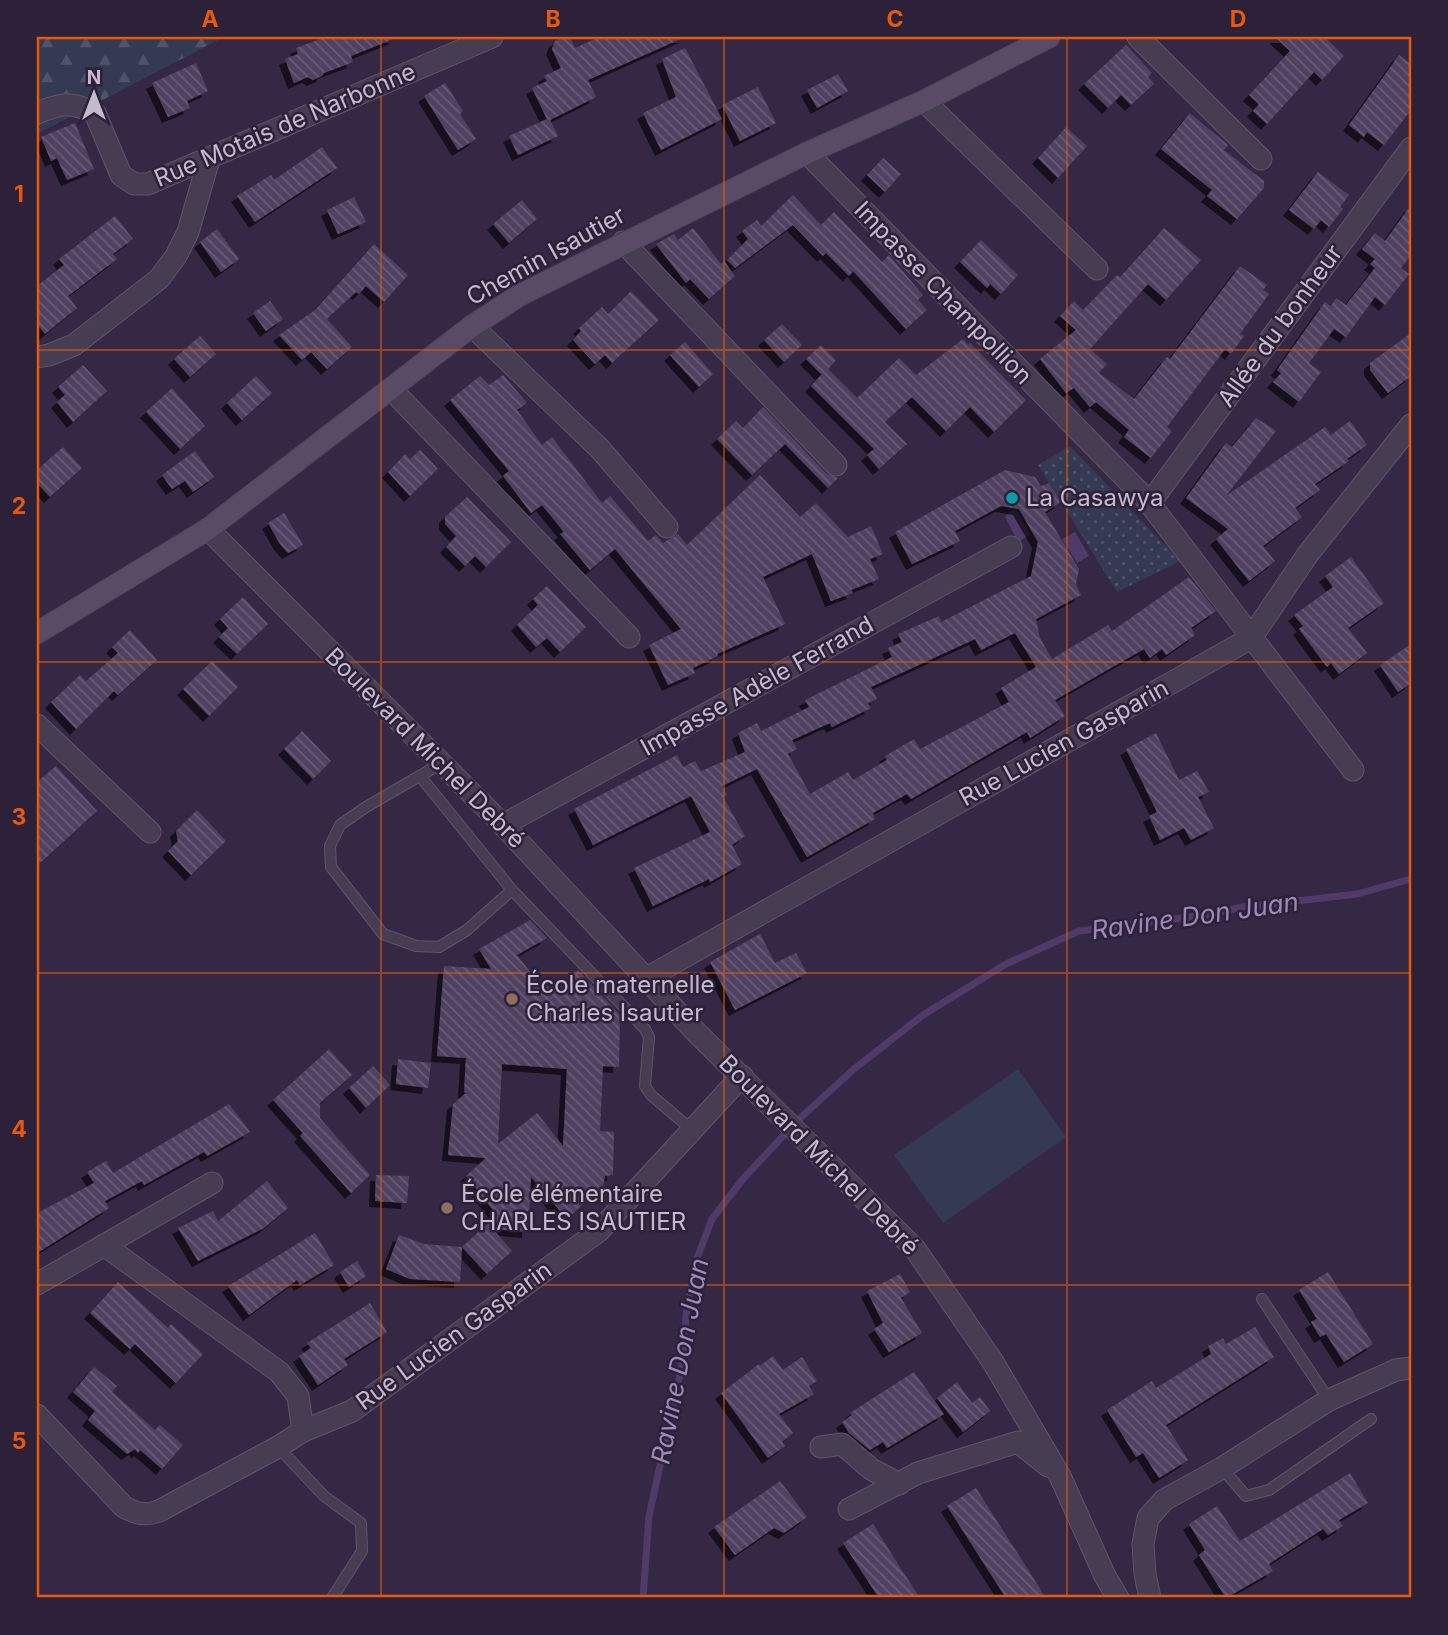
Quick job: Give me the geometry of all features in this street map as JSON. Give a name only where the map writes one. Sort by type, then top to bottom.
[{"type":"main road","name":"Chemin Isautier","points":[[37,633],[208,529],[472,326],[520,295],[807,153],[924,101],[1049,37]]},
{"type":"street","name":"Rue Motais de Narbonne","points":[[37,113],[57,105],[75,104],[95,113],[121,175],[134,184],[148,184],[492,37]]},
{"type":"street","points":[[1138,37],[1261,159]]},
{"type":"street","points":[[924,101],[1097,269]]},
{"type":"street","name":"Allée du bonheur","points":[[1149,504],[1411,148]]},
{"type":"street","name":"Impasse Champollion","points":[[807,153],[1149,504]]},
{"type":"street","points":[[37,357],[74,345],[159,279],[176,256],[188,232],[209,159]]},
{"type":"street","points":[[623,242],[836,465]]},
{"type":"street","points":[[472,326],[600,449],[667,527]]},
{"type":"street","points":[[391,389],[629,637]]},
{"type":"street","name":"Rue Lucien Gasparin","points":[[645,979],[1251,638],[1308,554],[1411,425]]},
{"type":"street","points":[[1149,504],[1353,770]]},
{"type":"street","name":"Boulevard Michel Debré","points":[[208,529],[503,825],[694,1030],[915,1249],[993,1362],[1060,1476],[1105,1576],[1118,1598]]},
{"type":"street","name":"Impasse Adèle Ferrand","points":[[503,825],[1011,547]]},
{"type":"street","points":[[37,724],[150,832]]},
{"type":"street","name":"Rue Lucien Gasparin","points":[[37,1415],[124,1507],[136,1514],[149,1515],[159,1511],[303,1431],[352,1411],[598,1231],[742,1076]]},
{"type":"street","points":[[37,1284],[212,1183]]},
{"type":"street","points":[[104,1245],[279,1371],[298,1396],[303,1431]]},
{"type":"street","points":[[1150,1598],[1143,1544],[1149,1518],[1164,1500],[1222,1468],[1329,1399],[1396,1370],[1411,1368]]},
{"type":"street","points":[[849,1509],[918,1473],[1018,1442],[1060,1476]]},
{"type":"street","points":[[821,1447],[842,1444],[871,1469],[899,1484]]},
{"type":"lane","points":[[442,763],[340,825],[330,846],[331,867],[383,934],[416,946],[439,947],[467,930],[512,890]]},
{"type":"lane","points":[[420,776],[512,890],[645,1029],[649,1037],[645,1086],[651,1096],[692,1130]]},
{"type":"lane","points":[[1262,1299],[1329,1399]]},
{"type":"lane","points":[[1222,1468],[1246,1496],[1269,1490],[1371,1419]]},
{"type":"lane","points":[[278,1447],[324,1496],[361,1523],[362,1551],[332,1598]]},
{"type":"green space","points":[[37,37],[224,37],[37,134]]},
{"type":"green space","points":[[1070,446],[1180,561],[1117,592],[1038,465]]},
{"type":"green space","points":[[1018,1069],[1066,1137],[943,1223],[894,1155]]},
{"type":"shaded area","points":[[1012,510],[1018,512],[1030,535],[1018,542],[1005,517]]},
{"type":"shaded area","points":[[1075,532],[1089,556],[1077,563],[1062,539]]},
{"type":"building","points":[[326,37],[396,38],[351,56],[353,62],[313,80],[308,77],[294,83],[285,59],[298,54],[296,48]]},
{"type":"building","points":[[570,37],[575,48],[599,37],[685,37],[588,80],[596,97],[550,120],[558,136],[518,155],[509,136],[547,119],[532,88],[547,81],[544,76],[561,68],[552,49],[555,41]]},
{"type":"building","points":[[1275,37],[1325,37],[1344,56],[1322,80],[1314,72],[1267,124],[1253,111],[1259,104],[1249,95],[1290,51]]},
{"type":"building","points":[[1126,45],[1152,73],[1148,77],[1154,84],[1131,105],[1121,95],[1108,108],[1084,84]]},
{"type":"building","points":[[685,48],[722,119],[661,150],[643,113],[676,97],[662,59]]},
{"type":"building","points":[[1399,55],[1411,64],[1411,110],[1384,145],[1367,132],[1364,137],[1349,125]]},
{"type":"building","points":[[196,63],[208,91],[187,101],[190,108],[168,117],[152,83]]},
{"type":"building","points":[[838,74],[848,91],[817,108],[807,90]]},
{"type":"building","points":[[445,83],[463,111],[460,114],[476,139],[458,150],[424,96]]},
{"type":"building","points":[[758,87],[776,123],[740,141],[722,105]]},
{"type":"building","points":[[1190,113],[1228,145],[1224,150],[1264,181],[1264,188],[1237,219],[1207,196],[1212,190],[1161,149]]},
{"type":"building","points":[[75,123],[94,169],[67,180],[57,158],[51,161],[41,137]]},
{"type":"building","points":[[1066,127],[1087,146],[1058,178],[1038,158]]},
{"type":"building","points":[[322,147],[337,168],[255,222],[237,196],[271,175],[274,180]]},
{"type":"building","points":[[883,158],[901,174],[885,192],[867,175]]},
{"type":"building","points":[[1318,172],[1349,195],[1340,207],[1343,209],[1329,227],[1321,220],[1314,229],[1289,210]]},
{"type":"building","points":[[793,195],[821,225],[834,212],[882,262],[889,255],[923,295],[918,300],[927,310],[906,329],[853,271],[849,276],[826,253],[823,256],[793,225],[735,268],[727,260],[748,239],[742,231],[757,220],[761,226]]},
{"type":"building","points":[[354,197],[366,222],[338,234],[327,210]]},
{"type":"building","points":[[522,200],[537,219],[509,243],[493,224]]},
{"type":"building","points":[[1411,205],[1411,255],[1401,268],[1409,274],[1385,305],[1375,297],[1346,337],[1334,329],[1309,363],[1321,372],[1299,402],[1273,382],[1281,373],[1277,370],[1325,302],[1331,306],[1336,298],[1346,305],[1375,268],[1370,264],[1375,259],[1362,249],[1375,233],[1385,241]]},
{"type":"building","points":[[115,216],[133,239],[113,254],[117,259],[68,296],[77,308],[45,334],[37,324],[37,286],[64,265],[59,259]]},
{"type":"building","points":[[693,228],[721,264],[724,261],[735,276],[709,299],[690,279],[686,283],[656,244],[674,234],[678,240]]},
{"type":"building","points":[[1164,228],[1201,260],[1166,300],[1148,284],[1090,349],[1107,364],[1099,373],[1134,399],[1167,357],[1170,359],[1240,266],[1267,285],[1263,290],[1269,294],[1240,334],[1244,336],[1231,354],[1225,349],[1167,427],[1172,431],[1151,458],[1124,437],[1129,430],[1096,402],[1090,407],[1074,388],[1066,393],[1040,359],[1076,330],[1060,316],[1074,301],[1083,310],[1117,275],[1120,277]]},
{"type":"building","points":[[217,229],[239,259],[221,272],[200,242]]},
{"type":"building","points":[[981,240],[1018,275],[1001,294],[990,284],[987,288],[960,262]]},
{"type":"building","points":[[374,244],[408,275],[384,302],[366,286],[327,319],[352,347],[327,369],[311,352],[302,360],[279,335],[315,310]]},
{"type":"building","points":[[631,291],[659,320],[612,363],[605,355],[595,364],[573,340],[581,331],[579,328],[602,307],[608,314]]},
{"type":"building","points":[[270,301],[283,319],[266,331],[253,313]]},
{"type":"building","points":[[782,324],[802,345],[784,362],[764,340]]},
{"type":"building","points":[[1411,333],[1411,376],[1388,393],[1370,370],[1370,363]]},
{"type":"building","points":[[200,336],[216,354],[190,377],[174,359]]},
{"type":"building","points":[[963,339],[1026,400],[994,432],[970,407],[946,431],[912,397],[885,422],[907,444],[879,469],[867,455],[874,449],[811,386],[822,375],[806,359],[821,345],[836,360],[828,369],[857,398],[899,358],[916,375]]},
{"type":"building","points":[[685,342],[713,374],[699,387],[670,355]]},
{"type":"building","points":[[83,365],[107,391],[73,422],[57,402],[65,395],[58,387]]},
{"type":"building","points":[[503,375],[527,403],[517,410],[542,445],[552,437],[602,503],[610,496],[648,541],[656,535],[663,543],[678,534],[687,545],[760,475],[800,517],[816,503],[848,537],[871,526],[883,554],[870,559],[879,579],[831,601],[812,554],[763,577],[785,624],[717,654],[718,656],[693,668],[695,673],[668,685],[649,645],[681,629],[615,549],[590,570],[560,534],[564,532],[542,505],[531,513],[503,476],[509,471],[450,400],[480,376],[489,385]]},
{"type":"building","points":[[256,376],[272,393],[242,420],[227,403]]},
{"type":"building","points":[[172,388],[205,426],[180,449],[146,412]]},
{"type":"building","points":[[763,407],[827,474],[838,478],[828,488],[785,444],[752,475],[717,439],[736,421],[743,428]]},
{"type":"building","points":[[1256,418],[1276,431],[1226,496],[1325,427],[1331,435],[1350,421],[1367,445],[1315,484],[1320,490],[1295,508],[1302,517],[1263,546],[1275,561],[1249,581],[1216,539],[1228,529],[1186,498],[1226,443],[1232,447]]},
{"type":"building","points":[[63,447],[82,468],[50,497],[37,483],[37,470]]},
{"type":"building","points":[[420,450],[438,469],[410,496],[388,472],[405,454],[410,459]]},
{"type":"building","points":[[195,451],[214,477],[193,492],[185,481],[172,489],[162,475]]},
{"type":"building","points":[[1005,470],[1035,477],[1041,486],[1049,483],[1061,502],[1045,512],[1079,569],[1076,584],[1081,595],[1036,619],[1040,638],[1052,659],[1108,625],[1112,631],[1189,577],[1216,611],[1191,628],[1195,635],[1166,655],[1162,649],[1150,658],[1144,649],[1055,700],[1065,716],[1030,738],[1027,732],[911,799],[907,794],[873,813],[875,819],[807,857],[757,769],[722,786],[727,795],[723,797],[745,836],[732,845],[742,864],[710,882],[709,879],[653,906],[634,868],[710,832],[691,796],[593,845],[574,809],[677,755],[683,767],[695,761],[701,771],[745,752],[738,733],[757,723],[761,731],[809,707],[805,700],[892,657],[888,648],[902,642],[898,634],[939,616],[941,622],[1031,576],[1038,542],[1019,509],[1001,506],[955,531],[960,541],[912,564],[895,532]],"holes":[[[1015,633],[1036,667],[1001,688],[1009,702],[920,749],[914,739],[885,756],[887,760],[853,780],[848,772],[810,794],[788,754],[797,749],[792,740],[830,723],[832,727],[871,708],[868,703],[877,699],[871,687],[975,639],[981,650]]]},
{"type":"building","points":[[467,497],[511,542],[486,567],[475,556],[465,566],[446,547],[456,536],[445,524],[445,517]]},
{"type":"building","points":[[284,513],[303,545],[288,553],[268,523]]},
{"type":"building","points":[[1351,557],[1384,603],[1348,628],[1367,653],[1339,674],[1331,663],[1327,667],[1299,629],[1303,626],[1294,615],[1333,587],[1325,576]]},
{"type":"building","points":[[547,586],[586,627],[560,652],[547,638],[536,647],[517,625],[538,605],[533,599]]},
{"type":"building","points":[[243,597],[268,624],[237,654],[219,637],[228,628],[220,619]]},
{"type":"building","points":[[130,630],[157,660],[118,695],[114,691],[76,729],[51,702],[80,675],[86,681],[118,653],[112,647]]},
{"type":"building","points":[[1411,644],[1411,683],[1398,692],[1380,665]]},
{"type":"building","points":[[212,661],[238,687],[209,716],[183,689]]},
{"type":"building","points":[[302,731],[331,761],[313,779],[284,749]]},
{"type":"building","points":[[1156,733],[1179,780],[1197,771],[1209,792],[1198,797],[1214,828],[1191,840],[1184,828],[1160,840],[1149,816],[1157,812],[1126,749]]},
{"type":"building","points":[[56,766],[97,811],[37,866],[37,782]]},
{"type":"building","points":[[197,810],[226,841],[191,875],[168,851],[178,841],[176,831]]},
{"type":"building","points":[[530,920],[547,938],[517,955],[541,986],[560,989],[578,970],[620,1015],[619,1067],[603,1066],[600,1131],[614,1132],[613,1175],[605,1176],[603,1186],[567,1219],[531,1177],[528,1232],[493,1229],[512,1251],[487,1274],[462,1247],[497,1215],[466,1176],[486,1158],[448,1155],[453,1104],[466,1093],[466,1058],[437,1056],[444,966],[491,969],[479,949]],"holes":[[[502,1064],[567,1069],[563,1146],[537,1113],[498,1144]]]},
{"type":"building","points":[[760,934],[775,963],[796,953],[807,973],[735,1010],[710,962]]},
{"type":"building","points":[[329,1049],[352,1075],[320,1103],[320,1118],[370,1175],[351,1193],[300,1136],[303,1133],[273,1100]]},
{"type":"building","points":[[398,1059],[431,1063],[428,1088],[396,1084]]},
{"type":"building","points":[[373,1066],[390,1085],[366,1108],[349,1088]]},
{"type":"building","points":[[229,1104],[250,1132],[207,1156],[204,1152],[144,1185],[142,1181],[105,1201],[109,1208],[37,1253],[37,1213],[94,1183],[87,1172],[106,1161],[113,1173]]},
{"type":"building","points":[[376,1175],[409,1176],[407,1203],[375,1201]]},
{"type":"building","points":[[267,1181],[288,1208],[264,1228],[198,1261],[178,1228],[213,1211],[218,1221]]},
{"type":"building","points":[[315,1233],[334,1265],[300,1285],[297,1280],[249,1315],[228,1286]]},
{"type":"building","points":[[399,1235],[424,1244],[462,1247],[460,1282],[410,1279],[386,1269]]},
{"type":"building","points":[[357,1261],[366,1276],[349,1287],[340,1272]]},
{"type":"building","points":[[1328,1272],[1373,1344],[1344,1362],[1326,1334],[1320,1337],[1311,1322],[1317,1319],[1299,1290]]},
{"type":"building","points":[[900,1274],[910,1292],[901,1298],[922,1333],[889,1352],[874,1329],[883,1323],[867,1291]]},
{"type":"building","points":[[118,1282],[168,1328],[171,1324],[203,1354],[176,1383],[135,1344],[130,1349],[90,1313]]},
{"type":"building","points":[[370,1303],[387,1332],[344,1359],[348,1365],[318,1385],[299,1356],[311,1348],[307,1343]]},
{"type":"building","points":[[1255,1327],[1274,1357],[1166,1425],[1188,1460],[1159,1478],[1143,1453],[1136,1457],[1107,1410],[1152,1381],[1156,1388],[1211,1354],[1208,1346],[1223,1338],[1226,1344]]},
{"type":"building","points":[[773,1356],[783,1370],[802,1357],[817,1381],[809,1386],[814,1394],[779,1414],[793,1433],[782,1442],[785,1446],[768,1458],[721,1393]]},
{"type":"building","points":[[94,1367],[117,1386],[112,1392],[155,1430],[160,1425],[183,1445],[162,1469],[140,1450],[138,1453],[135,1449],[127,1454],[88,1420],[95,1411],[73,1392]]},
{"type":"building","points":[[914,1372],[944,1414],[887,1448],[883,1442],[870,1450],[849,1433],[842,1422],[852,1415],[850,1413]]},
{"type":"building","points":[[957,1382],[972,1403],[980,1397],[990,1411],[963,1432],[937,1398]]},
{"type":"building","points":[[1350,1473],[1368,1503],[1339,1520],[1343,1526],[1328,1535],[1323,1529],[1269,1564],[1273,1571],[1226,1598],[1199,1555],[1205,1550],[1189,1524],[1217,1506],[1240,1541]]},
{"type":"building","points":[[780,1481],[807,1517],[784,1533],[774,1528],[735,1555],[714,1527]]},
{"type":"building","points":[[976,1488],[1045,1598],[1006,1598],[947,1506]]},
{"type":"building","points":[[873,1524],[920,1598],[879,1598],[843,1543]]},
{"type":"waterway","name":"Ravine Don Juan","points":[[643,1598],[649,1516],[682,1365],[687,1306],[696,1261],[712,1219],[743,1179],[797,1121],[854,1069],[923,1015],[1006,964],[1079,931],[1206,915],[1243,907],[1357,894],[1411,879]]},
{"type":"place","name":"La Casawya","points":[[1012,498]]},
{"type":"place","name":"École maternelle Charles Isautier","points":[[512,999]]},
{"type":"place","name":"École élémentaire CHARLES ISAUTIER","points":[[447,1208]]}]
